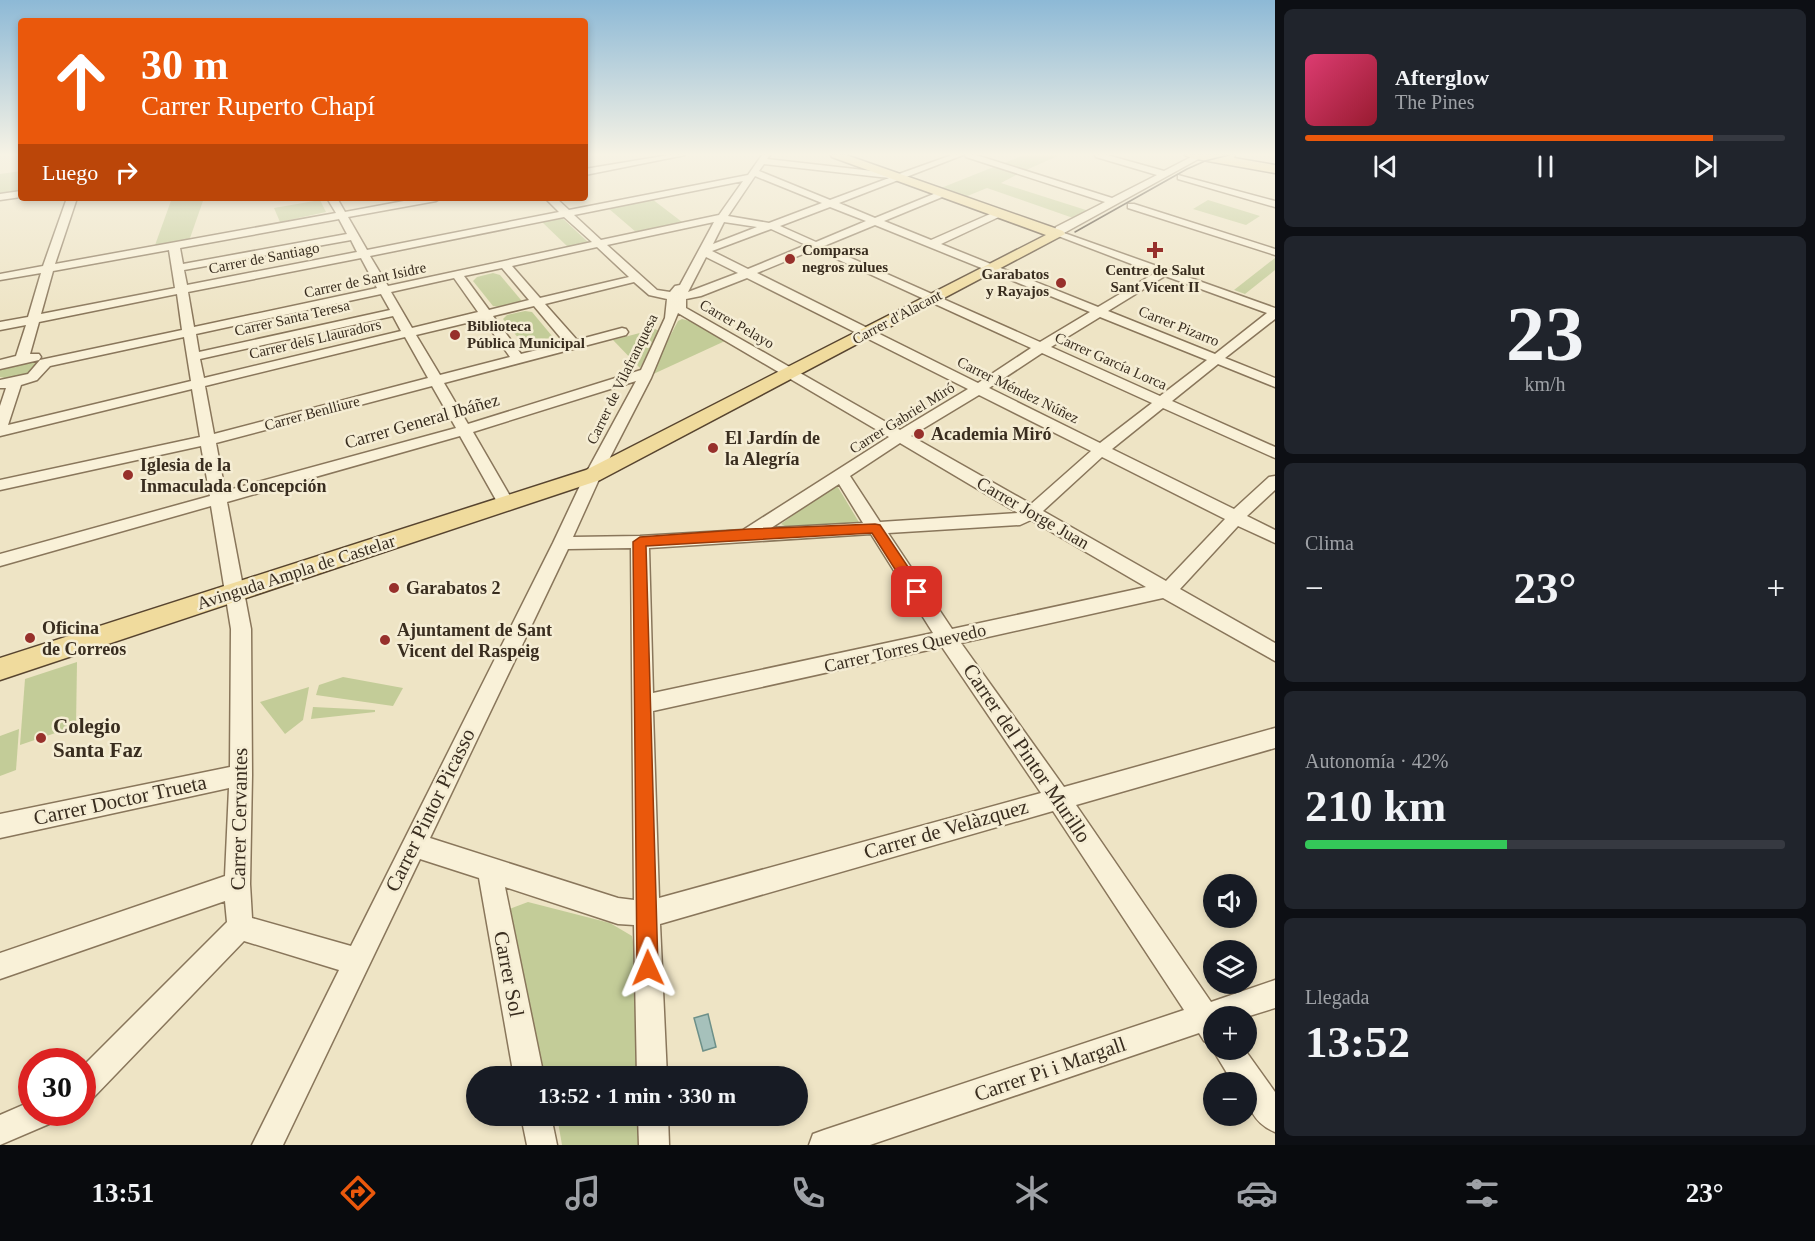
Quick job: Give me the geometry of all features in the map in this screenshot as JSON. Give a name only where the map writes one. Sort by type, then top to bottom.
[{"type":"main road","points":[[987,208],[1058,234]]},
{"type":"main road","name":"Carrer d'Alacant","points":[[593,475],[933,298],[998,271],[1058,234]]},
{"type":"main road","name":"Avinguda Ampla de Castelar","points":[[0,669],[593,475]]},
{"type":"street","points":[[22,358],[69,208]]},
{"type":"street","points":[[338,208],[506,503]]},
{"type":"street","points":[[0,277],[378,208]]},
{"type":"street","points":[[562,208],[637,278]]},
{"type":"street","name":"Carrer de Santiago","points":[[0,326],[589,208]]},
{"type":"street","name":"Carrer de Vilafranquesa","points":[[593,475],[646,373],[671,318],[677,296],[728,208]]},
{"type":"street","points":[[703,251],[818,208]]},
{"type":"street","name":"Carrer Pizarro","points":[[845,208],[1275,383]]},
{"type":"street","points":[[677,296],[697,294],[907,208]]},
{"type":"street","name":"Carrer d'Alacant","points":[[1058,234],[1060,229],[1098,208]]},
{"type":"street","points":[[1139,208],[1275,252]]},
{"type":"street","points":[[932,244],[1000,213]]},
{"type":"street","points":[[722,218],[772,226]]},
{"type":"street","name":"Carrer de Sant Isidre","points":[[45,363],[722,218]]},
{"type":"street","name":"Carrer de Sant Isidre","points":[[690,225],[713,232]]},
{"type":"street","name":"Carrer García Lorca","points":[[772,226],[1275,453]]},
{"type":"street","points":[[1058,234],[1275,313]]},
{"type":"street","points":[[179,268],[354,236]]},
{"type":"street","name":"Carrer Cervantes","points":[[174,246],[241,629],[241,774],[237,884],[240,927]]},
{"type":"street","name":"Carrer Méndez Núñez","points":[[703,251],[1275,537]]},
{"type":"street","points":[[506,266],[574,345]]},
{"type":"street","name":"Carrer Gabriel Miró","points":[[749,534],[901,436],[978,390],[1040,347],[1164,272]]},
{"type":"street","points":[[457,275],[518,359]]},
{"type":"street","name":"Carrer de Vilafranquesa","points":[[637,278],[653,293],[677,296]]},
{"type":"street","name":"Carrer dels Llauradors","points":[[0,429],[637,278]]},
{"type":"street","name":"Carrer Pelayo","points":[[677,296],[681,310],[791,373]]},
{"type":"street","name":"Carrer Santa Teresa","points":[[194,357],[396,312]]},
{"type":"street","points":[[562,543],[640,542],[1020,519],[1031,513],[1101,450],[1275,313]]},
{"type":"street","name":"Carrer Benlliure","points":[[0,485],[209,440],[622,332]]},
{"type":"street","points":[[0,365],[22,358],[38,357],[45,363],[37,374],[7,383],[0,429]]},
{"type":"street","name":"Carrer General Ibáñez","points":[[0,560],[464,430],[646,373]]},
{"type":"street","name":"Carrer Jorge Juan","points":[[791,373],[1275,653]]},
{"type":"street","name":"Carrer Pintor Picasso","points":[[267,1145],[355,961],[562,543],[593,475]]},
{"type":"street","name":"Carrer del Pintor Murillo","points":[[841,475],[947,638],[1058,798],[1203,1016]]},
{"type":"street","points":[[1166,590],[1179,581],[1237,517],[1275,481]]},
{"type":"street","points":[[640,542],[647,946],[652,1066]]},
{"type":"street","name":"Carrer Torres Quevedo","points":[[644,704],[1166,590]]},
{"type":"street","name":"Carrer de Velàzquez","points":[[648,914],[1058,798],[1273,741]]},
{"type":"street","name":"Carrer Doctor Trueta","points":[[0,826],[241,774]]},
{"type":"street","points":[[414,845],[490,872],[618,911],[648,914]]},
{"type":"street","name":"Carrer Sol","points":[[490,872],[527,1066]]},
{"type":"street","points":[[0,966],[237,884]]},
{"type":"street","points":[[96,1075],[240,927],[355,961]]},
{"type":"street","name":"Carrer Pi i Margall","points":[[1248,1006],[1275,994]]},
{"type":"street","name":"Carrer Pi i Margall","points":[[825,1145],[1203,1026]]},
{"type":"street","points":[[1234,1060],[1275,1117]]},
{"type":"street","points":[[0,1131],[18,1122]]},
{"type":"street","points":[[538,1126],[542,1145]]},
{"type":"street","points":[[653,1126],[654,1145]]},
{"type":"green space","points":[[168,208],[200,208],[189,241],[154,248]]},
{"type":"green space","points":[[274,208],[324,208],[326,212],[280,222]]},
{"type":"green space","points":[[609,208],[664,208],[682,222],[636,232]]},
{"type":"green space","points":[[1046,208],[1081,208],[1089,211],[1076,219]]},
{"type":"green space","points":[[1235,208],[1260,216],[1246,225],[1193,209]]},
{"type":"green space","points":[[561,217],[589,243],[568,247],[541,221]]},
{"type":"green space","points":[[1275,258],[1275,270],[1245,294],[1234,290]]},
{"type":"green space","points":[[493,273],[500,275],[521,300],[520,303],[493,306],[473,281],[477,277]]},
{"type":"green space","points":[[525,311],[532,312],[557,342],[555,345],[534,350],[527,349],[503,319],[507,315]]},
{"type":"green space","points":[[682,319],[690,321],[725,341],[649,376],[678,321]]},
{"type":"green space","points":[[655,329],[659,331],[640,368],[613,340]]},
{"type":"green space","points":[[31,360],[37,365],[25,375],[16,378],[0,377],[0,370],[3,367]]},
{"type":"green space","points":[[836,484],[860,524],[785,526],[781,524]]},
{"type":"green space","points":[[77,662],[76,726],[20,745],[25,679]]},
{"type":"green space","points":[[343,677],[403,688],[393,706],[316,695],[319,685]]},
{"type":"green space","points":[[309,687],[303,720],[285,734],[260,702]]},
{"type":"green space","points":[[313,707],[375,710],[375,712],[311,719]]},
{"type":"green space","points":[[19,729],[16,770],[0,776],[0,736]]},
{"type":"green space","points":[[528,902],[610,923],[632,936],[636,960],[638,1066],[531,1066],[501,912]]},
{"type":"green space","points":[[559,1126],[639,1126],[639,1145],[562,1145]]},
{"type":"water","points":[[708,1014],[716,1047],[703,1051],[694,1018]]},
{"type":"tram line","points":[[1075,232],[1117,208]]},
{"type":"place","name":"Centre de Salut Sant Vicent II","points":[[1155,250]]},
{"type":"place","name":"Comparsa negros zulues","points":[[790,259]]},
{"type":"place","name":"Garabatos y Rayajos","points":[[1061,283]]},
{"type":"place","name":"Biblioteca Pública Municipal","points":[[455,335]]},
{"type":"place","name":"Academia Miró","points":[[919,434]]},
{"type":"place","name":"El Jardín de la Alegría","points":[[713,448]]},
{"type":"place","name":"Iglesia de la Inmaculada Concepción","points":[[128,475]]},
{"type":"place","name":"Garabatos 2","points":[[394,588]]},
{"type":"place","name":"Oficina de Correos","points":[[30,638]]},
{"type":"place","name":"Ajuntament de Sant Vicent del Raspeig","points":[[385,640]]},
{"type":"place","name":"Colegio Santa Faz","points":[[41,738]]},
{"type":"route","points":[[648,968],[640,542],[749,534],[875,529],[917,592]]}]
